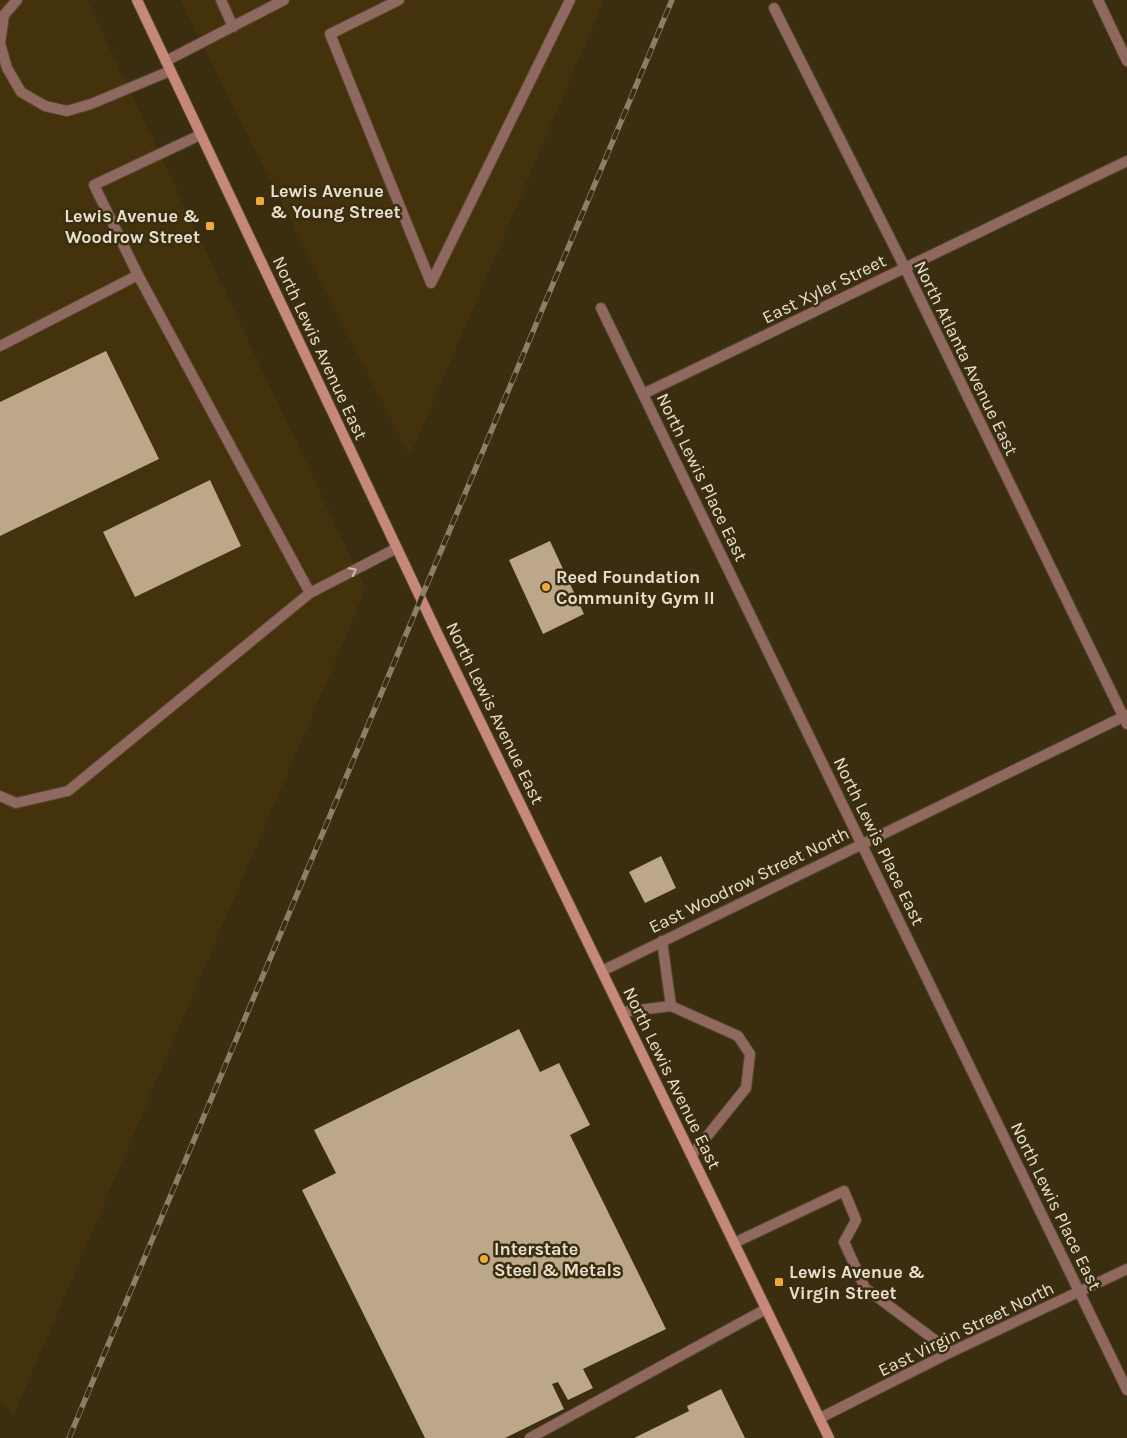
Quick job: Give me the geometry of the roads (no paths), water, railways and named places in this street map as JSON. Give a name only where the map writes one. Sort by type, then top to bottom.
[{"type":"main road","name":"North Lewis Avenue East","points":[[137,0],[397,548],[829,1438]]},
{"type":"street","points":[[17,0],[4,15],[0,43],[7,68],[22,92],[45,106],[66,111],[91,104],[168,66],[233,27],[284,0]]},
{"type":"street","points":[[221,0],[233,27]]},
{"type":"street","points":[[399,0],[330,34],[431,283],[570,0]]},
{"type":"street","points":[[1098,0],[1127,61]]},
{"type":"street","name":"North Atlanta Avenue East","points":[[774,8],[905,268],[1126,719]]},
{"type":"street","points":[[200,135],[94,185],[138,275],[310,593]]},
{"type":"street","name":"East Xyler Street","points":[[643,394],[1127,161]]},
{"type":"street","points":[[0,346],[138,275]]},
{"type":"street","name":"North Lewis Place East","points":[[601,308],[1127,1390]]},
{"type":"street","points":[[0,796],[16,803],[68,791],[310,593],[397,548]]},
{"type":"street","name":"East Woodrow Street North","points":[[602,970],[862,843],[1126,719]]},
{"type":"street","points":[[662,941],[671,1006]]},
{"type":"street","points":[[622,1012],[671,1006],[738,1036],[750,1054],[746,1088],[692,1156]]},
{"type":"street","points":[[734,1243],[844,1191],[856,1220],[844,1242],[865,1288],[951,1352]]},
{"type":"street","name":"East Virgin Street North","points":[[820,1418],[951,1352],[1127,1269]]},
{"type":"street","points":[[530,1438],[766,1309]]},
{"type":"railway","points":[[69,1438],[672,0]]},
{"type":"place","name":"Lewis Avenue & Young Street","points":[[260,201]]},
{"type":"place","name":"Lewis Avenue & Woodrow Street","points":[[210,226]]},
{"type":"place","name":"Reed Foundation Community Gym II","points":[[546,587]]},
{"type":"place","name":"Interstate Steel & Metals","points":[[484,1259]]},
{"type":"place","name":"Lewis Avenue & Virgin Street","points":[[779,1282]]}]
